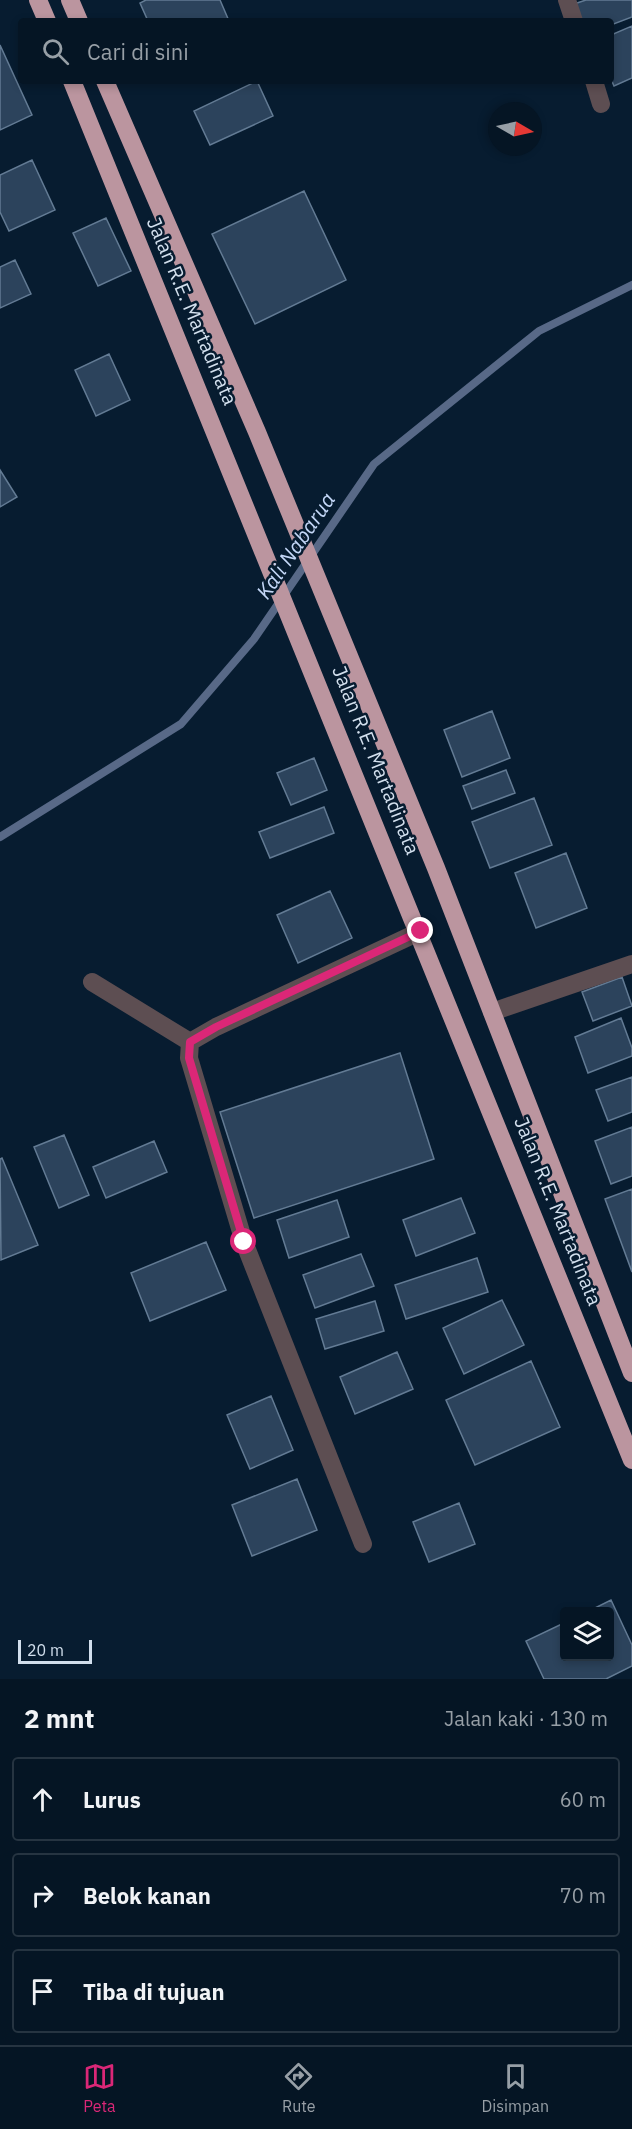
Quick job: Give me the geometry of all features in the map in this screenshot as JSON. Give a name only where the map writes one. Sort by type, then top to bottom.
[{"type":"highway","points":[[38,0],[46,18]]},
{"type":"highway","points":[[70,0],[78,18]]},
{"type":"highway","name":"Jalan R.E. Martadinata","points":[[73,84],[301,634],[632,1460]]},
{"type":"highway","name":"Jalan R.E. Martadinata","points":[[106,84],[257,432],[436,868],[632,1373]]},
{"type":"highway","points":[[563,1286],[593,1273]]},
{"type":"street","points":[[567,0],[573,18]]},
{"type":"street","points":[[595,84],[601,104]]},
{"type":"street","points":[[190,1042],[216,1027],[421,931]]},
{"type":"street","points":[[492,1012],[632,964]]},
{"type":"street","points":[[92,982],[190,1042]]},
{"type":"street","points":[[190,1042],[189,1058],[244,1242],[363,1544]]},
{"type":"building","points":[[146,0],[220,0],[228,18],[147,18],[140,3]]},
{"type":"building","points":[[586,0],[632,0],[632,17],[614,24],[614,18],[580,18],[574,4]]},
{"type":"building","points":[[632,26],[632,78],[614,86],[613,84],[614,34]]},
{"type":"building","points":[[0,45],[32,115],[0,130]]},
{"type":"building","points":[[251,84],[258,84],[273,116],[210,145],[194,111]]},
{"type":"building","points":[[32,160],[55,210],[9,231],[0,212],[0,175]]},
{"type":"building","points":[[304,191],[346,280],[255,324],[212,234]]},
{"type":"building","points":[[106,218],[131,271],[98,286],[73,233]]},
{"type":"building","points":[[15,260],[31,294],[0,308],[0,267]]},
{"type":"building","points":[[109,354],[130,400],[96,416],[75,370]]},
{"type":"building","points":[[0,470],[17,497],[0,507]]},
{"type":"building","points":[[492,711],[510,758],[462,777],[444,730]]},
{"type":"building","points":[[314,758],[327,790],[291,805],[277,773]]},
{"type":"building","points":[[506,770],[515,793],[472,809],[463,786]]},
{"type":"building","points":[[534,798],[552,845],[490,868],[472,822]]},
{"type":"building","points":[[324,807],[334,833],[270,858],[259,832]]},
{"type":"building","points":[[566,853],[587,908],[536,928],[515,873]]},
{"type":"building","points":[[330,891],[352,938],[298,963],[277,915]]},
{"type":"building","points":[[622,977],[632,1006],[593,1021],[582,992]]},
{"type":"building","points":[[621,1018],[632,1048],[632,1056],[588,1073],[575,1037]]},
{"type":"building","points":[[400,1053],[434,1159],[254,1218],[220,1112]]},
{"type":"building","points":[[632,1077],[632,1112],[608,1121],[596,1090]]},
{"type":"building","points":[[632,1127],[632,1176],[611,1184],[595,1141]]},
{"type":"building","points":[[64,1135],[89,1195],[59,1208],[34,1147]]},
{"type":"building","points":[[154,1141],[167,1172],[106,1198],[93,1167]]},
{"type":"building","points":[[2,1158],[38,1245],[1,1260],[0,1159]]},
{"type":"building","points":[[632,1189],[632,1272],[605,1199]]},
{"type":"building","points":[[461,1198],[475,1233],[416,1256],[403,1220]]},
{"type":"building","points":[[337,1200],[349,1237],[289,1258],[277,1220]]},
{"type":"building","points":[[206,1242],[226,1290],[150,1321],[131,1273]]},
{"type":"building","points":[[361,1254],[374,1286],[315,1308],[303,1275]]},
{"type":"building","points":[[477,1258],[488,1292],[406,1319],[395,1285]]},
{"type":"building","points":[[502,1300],[524,1345],[464,1374],[443,1328]]},
{"type":"building","points":[[375,1301],[384,1331],[325,1349],[316,1319]]},
{"type":"building","points":[[397,1352],[413,1389],[355,1414],[340,1377]]},
{"type":"building","points":[[531,1361],[560,1427],[475,1465],[446,1400]]},
{"type":"building","points":[[271,1396],[293,1450],[250,1469],[227,1415]]},
{"type":"building","points":[[297,1479],[317,1530],[252,1556],[232,1505]]},
{"type":"building","points":[[459,1503],[475,1544],[429,1562],[413,1522]]},
{"type":"building","points":[[611,1600],[632,1645],[632,1666],[606,1679],[544,1679],[526,1641],[560,1625],[560,1661],[614,1661],[614,1607],[597,1607]]},
{"type":"waterway","name":"Kali Nabarua","points":[[0,837],[181,724],[254,639],[374,464],[539,331],[632,285]]},
{"type":"route","points":[[244,1242],[189,1058],[190,1042],[216,1027],[421,931]]}]
